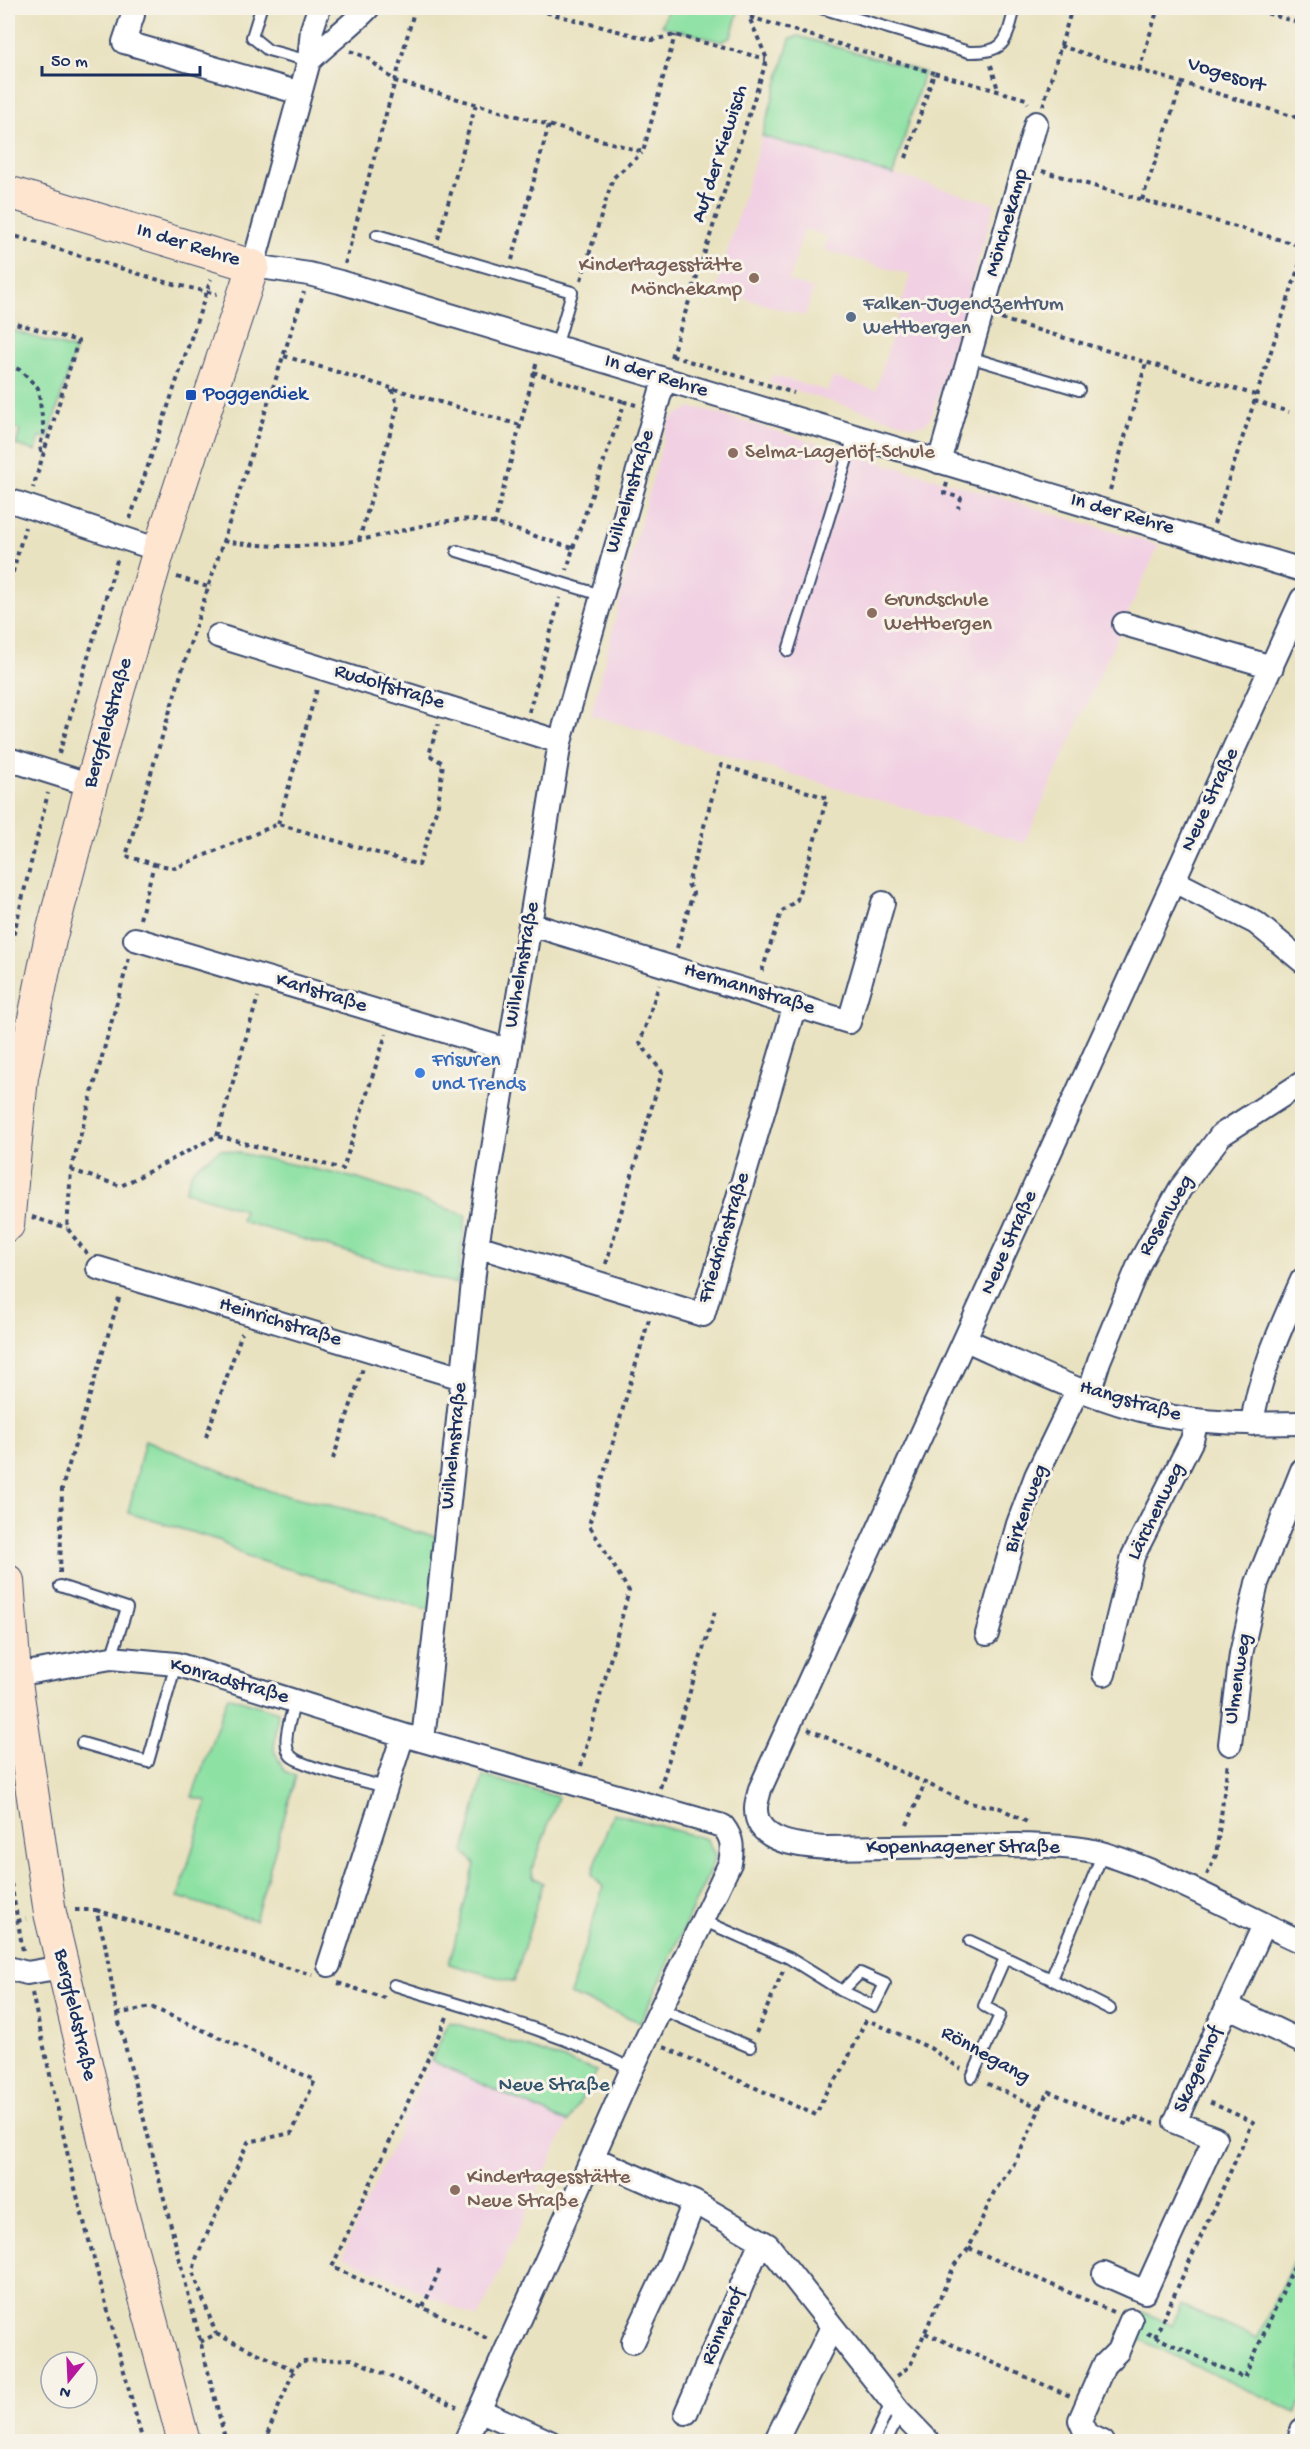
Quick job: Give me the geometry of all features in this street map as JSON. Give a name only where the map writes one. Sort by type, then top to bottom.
[{"type":"street","points":[[317,53],[312,29],[319,8]]},
{"type":"street","points":[[253,266],[300,93],[317,53],[369,8]]},
{"type":"street","points":[[133,15],[124,42],[300,93]]},
{"type":"street","name":"Mönchekamp","points":[[943,472],[969,357],[1036,123]]},
{"type":"street","name":"In der Rehre","points":[[8,192],[253,266],[309,274],[340,282],[854,436],[943,472],[1209,540],[1302,570]]},
{"type":"street","name":"Bergfeldstraße","points":[[9,1204],[22,1077],[50,940],[91,785],[157,560],[253,266]]},
{"type":"street","name":"Wilhelmstraße","points":[[413,1738],[462,1377],[477,1246],[560,742],[664,380]]},
{"type":"street","points":[[18,503],[124,538],[157,560]]},
{"type":"street","name":"Neue Straße","points":[[758,1820],[756,1808],[760,1789],[1302,599]]},
{"type":"street","points":[[1124,624],[1272,667]]},
{"type":"street","name":"Rudolfstraße","points":[[218,636],[560,742]]},
{"type":"street","points":[[8,759],[91,785]]},
{"type":"street","points":[[1174,881],[1256,923],[1302,961]]},
{"type":"street","name":"Hermannstraße","points":[[530,924],[849,1022],[883,903]]},
{"type":"street","name":"Karlstraße","points":[[135,939],[508,1050]]},
{"type":"street","name":"Friedrichstraße","points":[[477,1246],[703,1315],[795,1005]]},
{"type":"street","name":"Rosenweg","points":[[1084,1391],[1100,1361],[1140,1262],[1180,1189],[1221,1135],[1302,1083]]},
{"type":"street","name":"Heinrichstraße","points":[[98,1268],[462,1377]]},
{"type":"street","points":[[1252,1424],[1255,1401],[1284,1321],[1302,1280]]},
{"type":"street","name":"Hangstraße","points":[[966,1340],[1084,1391],[1158,1414],[1197,1420],[1252,1424],[1302,1423]]},
{"type":"street","name":"Birkenweg","points":[[987,1634],[1018,1524],[1036,1476],[1084,1391]]},
{"type":"street","name":"Lärchenweg","points":[[1104,1674],[1133,1556],[1192,1440],[1197,1420]]},
{"type":"street","name":"Ulmenweg","points":[[1230,1744],[1241,1654],[1257,1583],[1302,1470]]},
{"type":"street","name":"Bergfeldstraße","points":[[8,1581],[15,1675],[50,1913],[118,2202],[184,2442]]},
{"type":"street","name":"Konradstraße","points":[[15,1675],[111,1658],[176,1664],[413,1738],[723,1826],[730,1836],[733,1848],[730,1863],[702,1920]]},
{"type":"street","points":[[329,1965],[386,1787],[413,1738]]},
{"type":"street","name":"Kopenhagener Straße","points":[[758,1820],[767,1834],[782,1841],[803,1846],[826,1848],[1048,1846],[1103,1853],[1199,1893],[1302,1942]]},
{"type":"street","points":[[465,2442],[632,2069],[702,1920]]},
{"type":"street","name":"Skagenhof","points":[[1104,2274],[1145,2292],[1215,2138],[1176,2122],[1264,1925]]},
{"type":"street","points":[[17,1970],[62,1967]]},
{"type":"street","points":[[1227,2006],[1302,2042]]},
{"type":"street","points":[[593,2158],[694,2202],[768,2245],[891,2400],[929,2442]]},
{"type":"street","points":[[633,2342],[670,2263],[694,2202]]},
{"type":"street","name":"Rönnehof","points":[[686,2414],[761,2241]]},
{"type":"street","points":[[1103,2442],[1086,2434],[1080,2420],[1104,2365],[1118,2351],[1131,2323]]},
{"type":"street","points":[[775,2442],[832,2327]]},
{"type":"street","points":[[479,2410],[550,2442]]},
{"type":"street","points":[[1298,2442],[1302,2430]]},
{"type":"lane","points":[[261,8],[252,37],[268,50],[317,53]]},
{"type":"lane","points":[[821,8],[969,52],[988,52],[997,49],[1006,39],[1016,8]]},
{"type":"lane","points":[[377,235],[572,292],[549,345]]},
{"type":"lane","points":[[969,357],[1079,390]]},
{"type":"lane","points":[[788,651],[854,436]]},
{"type":"lane","points":[[457,551],[601,595]]},
{"type":"lane","points":[[60,1586],[127,1608],[111,1658]]},
{"type":"lane","points":[[82,1743],[148,1762],[176,1664]]},
{"type":"lane","points":[[295,1701],[288,1730],[288,1749],[291,1756],[306,1763],[386,1787]]},
{"type":"lane","points":[[1051,1979],[1103,1853]]},
{"type":"lane","points":[[702,1920],[789,1958],[842,1991],[874,2006],[885,1984],[860,1973],[842,1991]]},
{"type":"lane","points":[[970,1941],[1110,2009]]},
{"type":"lane","points":[[972,2077],[1000,2016],[984,2007],[1005,1958]]},
{"type":"lane","points":[[394,1985],[485,2013],[601,2054],[632,2069]]},
{"type":"lane","points":[[661,2009],[750,2047]]},
{"type":"lane","points":[[873,2442],[891,2400]]},
{"type":"lane","points":[[886,2442],[891,2400]]},
{"type":"path","points":[[340,282],[416,8]]},
{"type":"path","points":[[530,8],[652,40],[675,34],[767,59]]},
{"type":"path","points":[[752,8],[749,17],[767,59]]},
{"type":"path","points":[[1036,123],[1072,8]]},
{"type":"path","points":[[1139,70],[1158,8]]},
{"type":"path","points":[[1250,8],[1302,24]]},
{"type":"path","points":[[749,17],[1026,99],[1036,123]]},
{"type":"path","points":[[572,292],[582,277],[613,178],[643,152],[675,34]]},
{"type":"path","name":"Vogesort","points":[[1060,46],[1302,119]]},
{"type":"path","points":[[317,53],[346,49],[368,58],[395,81],[643,152]]},
{"type":"path","points":[[988,52],[998,91]]},
{"type":"path","name":"Auf der Kiewisch","points":[[664,380],[767,59]]},
{"type":"path","points":[[906,159],[934,73]]},
{"type":"path","points":[[1142,200],[1182,83]]},
{"type":"path","points":[[434,252],[476,104]]},
{"type":"path","points":[[508,273],[549,124]]},
{"type":"path","points":[[1024,166],[1302,246]]},
{"type":"path","points":[[8,234],[207,293],[243,298]]},
{"type":"path","points":[[8,970],[12,941],[53,773],[124,538],[219,255]]},
{"type":"path","points":[[1209,540],[1302,257]]},
{"type":"path","points":[[309,274],[208,588],[126,856],[175,868],[278,824],[419,865],[438,804],[443,764],[429,755],[444,705]]},
{"type":"path","points":[[982,314],[1256,395]]},
{"type":"path","points":[[8,321],[78,341],[42,460],[18,503],[25,526],[8,590]]},
{"type":"path","points":[[494,525],[533,372],[549,345]]},
{"type":"path","points":[[284,356],[520,425]]},
{"type":"path","points":[[1110,490],[1146,363]]},
{"type":"path","points":[[8,365],[20,370],[38,388],[44,430],[40,446],[42,460]]},
{"type":"path","points":[[533,372],[625,402],[640,405],[657,403]]},
{"type":"path","points":[[359,541],[398,406],[392,388]]},
{"type":"path","points":[[1254,401],[1288,411]]},
{"type":"path","points":[[524,730],[573,548],[625,402]]},
{"type":"path","points":[[943,472],[944,493],[962,498],[958,508]]},
{"type":"path","points":[[223,541],[260,546],[308,546],[359,541],[458,520],[476,520],[573,548]]},
{"type":"path","points":[[157,560],[208,588]]},
{"type":"path","points":[[278,824],[323,668]]},
{"type":"path","points":[[600,1284],[662,1072],[640,1043],[693,893],[688,884],[721,765],[827,798],[797,900],[781,912],[756,993]]},
{"type":"path","points":[[67,1228],[70,1170],[154,864]]},
{"type":"path","points":[[216,1136],[264,976]]},
{"type":"path","points":[[70,1170],[121,1186],[216,1136],[343,1169],[392,1016]]},
{"type":"path","points":[[9,1204],[67,1228],[98,1268]]},
{"type":"path","points":[[60,1586],[62,1488],[125,1276]]},
{"type":"path","points":[[576,1784],[629,1591],[589,1525],[654,1301]]},
{"type":"path","points":[[206,1437],[249,1314]]},
{"type":"path","points":[[333,1459],[369,1349]]},
{"type":"path","points":[[654,1806],[716,1608]]},
{"type":"path","points":[[791,1722],[969,1803],[1000,1808],[1039,1829],[1048,1846]]},
{"type":"path","name":"Ulmenweg","points":[[1199,1893],[1216,1856],[1230,1744]]},
{"type":"path","points":[[905,1847],[907,1823],[925,1783]]},
{"type":"path","points":[[8,1866],[17,1921],[17,1970],[143,2442]]},
{"type":"path","points":[[17,1921],[50,1913],[88,1908],[324,1979],[329,1965]]},
{"type":"path","points":[[96,1910],[105,1944],[117,2014],[226,2442]]},
{"type":"path","points":[[750,2047],[789,1958]]},
{"type":"path","points":[[647,2039],[816,2115],[826,2092],[841,2073],[874,2006]]},
{"type":"path","points":[[117,2014],[151,2007],[315,2080],[292,2133],[248,2142],[196,2259],[193,2272],[216,2334],[294,2370]]},
{"type":"path","points":[[447,2017],[332,2266],[472,2330],[505,2350]]},
{"type":"path","name":"Rönnegang","points":[[866,2020],[930,2048],[972,2077],[1040,2108],[1016,2161],[994,2192],[969,2248],[955,2264],[910,2366],[891,2400]]},
{"type":"path","points":[[1040,2108],[1048,2091],[1128,2125],[1132,2116],[1171,2131],[1176,2122]]},
{"type":"path","points":[[969,2248],[1244,2378],[1300,2253],[1302,2254]]},
{"type":"path","points":[[423,2307],[440,2269]]},
{"type":"path","points":[[182,2276],[193,2272]]},
{"type":"path","points":[[925,2332],[1087,2404]]},
{"type":"path","points":[[200,2342],[216,2334]]},
{"type":"path","points":[[264,2442],[294,2370],[301,2361],[352,2360],[446,2402]]},
{"type":"shaded area","name":"Kindertagesstätte Mönchekamp","points":[[762,136],[995,204],[932,416],[925,424],[913,426],[769,383],[772,375],[828,391],[833,377],[876,390],[910,275],[824,250],[828,236],[804,229],[789,281],[813,289],[805,316],[716,290]]},
{"type":"shaded area","name":"Grundschule Wettbergen","points":[[689,408],[702,409],[1159,545],[1024,843],[591,715],[632,552],[667,427],[672,418]]},
{"type":"shaded area","name":"Kindertagesstätte Neue Straße","points":[[431,2061],[568,2123],[478,2318],[342,2256]]},
{"type":"green space","points":[[668,8],[739,8],[731,37],[722,42],[662,26]]},
{"type":"green space","points":[[798,36],[924,72],[893,175],[762,136],[790,39]]},
{"type":"green space","points":[[8,329],[75,350],[48,439],[40,436],[36,451],[16,445],[20,430],[8,426]]},
{"type":"green space","points":[[221,1149],[355,1178],[466,1215],[457,1284],[241,1221],[244,1210],[185,1191],[193,1169]]},
{"type":"green space","points":[[145,1440],[270,1491],[367,1514],[415,1532],[436,1536],[430,1610],[247,1557],[221,1541],[128,1513]]},
{"type":"green space","points":[[228,1696],[278,1712],[274,1750],[284,1771],[296,1776],[255,1920],[178,1897],[207,1801],[192,1797]]},
{"type":"green space","points":[[483,1776],[558,1797],[532,1870],[533,1877],[543,1883],[514,1982],[449,1964],[475,1864],[464,1852]]},
{"type":"green space","points":[[613,1813],[706,1839],[715,1855],[711,1869],[640,2022],[570,1995],[603,1887],[592,1874]]},
{"type":"green space","name":"Neue Straße","points":[[449,2022],[597,2071],[568,2123],[431,2061]]},
{"type":"green space","points":[[1299,2248],[1302,2250],[1302,2400],[1296,2413],[1132,2336],[1143,2312],[1172,2325],[1181,2305],[1257,2339]]},
{"type":"place","name":"Kindertagesstätte Mönchekamp","points":[[754,278]]},
{"type":"place","name":"Falken-Jugendzentrum Wettbergen","points":[[851,317]]},
{"type":"place","name":"Poggendiek","points":[[191,395]]},
{"type":"place","name":"Selma-Lagerlöf-Schule","points":[[733,453]]},
{"type":"place","name":"Grundschule Wettbergen","points":[[872,613]]},
{"type":"place","name":"Frisuren und Trends","points":[[420,1073]]},
{"type":"place","name":"Kindertagesstätte Neue Straße","points":[[455,2190]]}]
